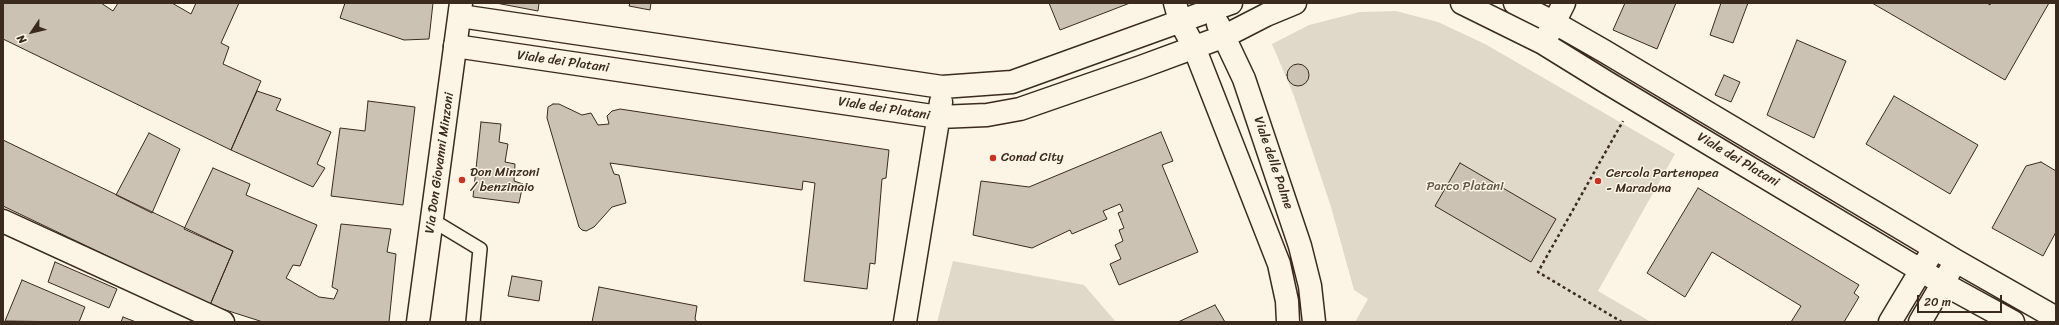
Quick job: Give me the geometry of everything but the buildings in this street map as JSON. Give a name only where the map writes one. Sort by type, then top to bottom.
[{"type":"street","points":[[460,10],[942,87],[1012,82],[1178,12],[1231,3]]},
{"type":"street","name":"Viale dei Platani","points":[[455,46],[939,117],[987,115],[1020,110],[1225,36],[1266,15],[1295,3]]},
{"type":"street","name":"Viale dei Platani","points":[[1462,3],[1544,43],[1942,283],[2013,322]]},
{"type":"street","name":"Viale dei Platani","points":[[1515,3],[1555,23],[1935,247],[1956,261],[2056,318]]},
{"type":"street","points":[[1544,43],[1564,3]]},
{"type":"street","name":"Viale delle Palme","points":[[1209,7],[1225,36],[1244,79],[1300,246],[1310,286],[1314,322]]},
{"type":"street","name":"Via Don Giovanni Minzoni","points":[[418,322],[460,10]]},
{"type":"street","points":[[1178,12],[1194,47],[1279,264],[1287,301],[1288,322]]},
{"type":"street","points":[[905,322],[939,117],[942,87]]},
{"type":"street","points":[[3,221],[223,322]]},
{"type":"street","points":[[1890,322],[1935,247]]},
{"type":"street","points":[[1920,322],[1956,261]]},
{"type":"lane","points":[[432,220],[480,249],[473,322]]},
{"type":"path","points":[[1622,322],[1538,272],[1635,99]]},
{"type":"green space","name":"Parco Platani","points":[[1396,11],[1438,22],[1485,44],[1675,154],[1598,291],[1651,322],[1355,322],[1368,299],[1354,290],[1331,207],[1294,96],[1272,44],[1309,25],[1360,12]]},
{"type":"green space","points":[[953,261],[1084,285],[1116,322],[937,322]]},
{"type":"place","name":"Conad City","points":[[993,158]]},
{"type":"place","name":"Don Minzoni / benzinaio","points":[[462,180]]},
{"type":"place","name":"Cercola Partenopea - Maradona","points":[[1598,181]]}]
